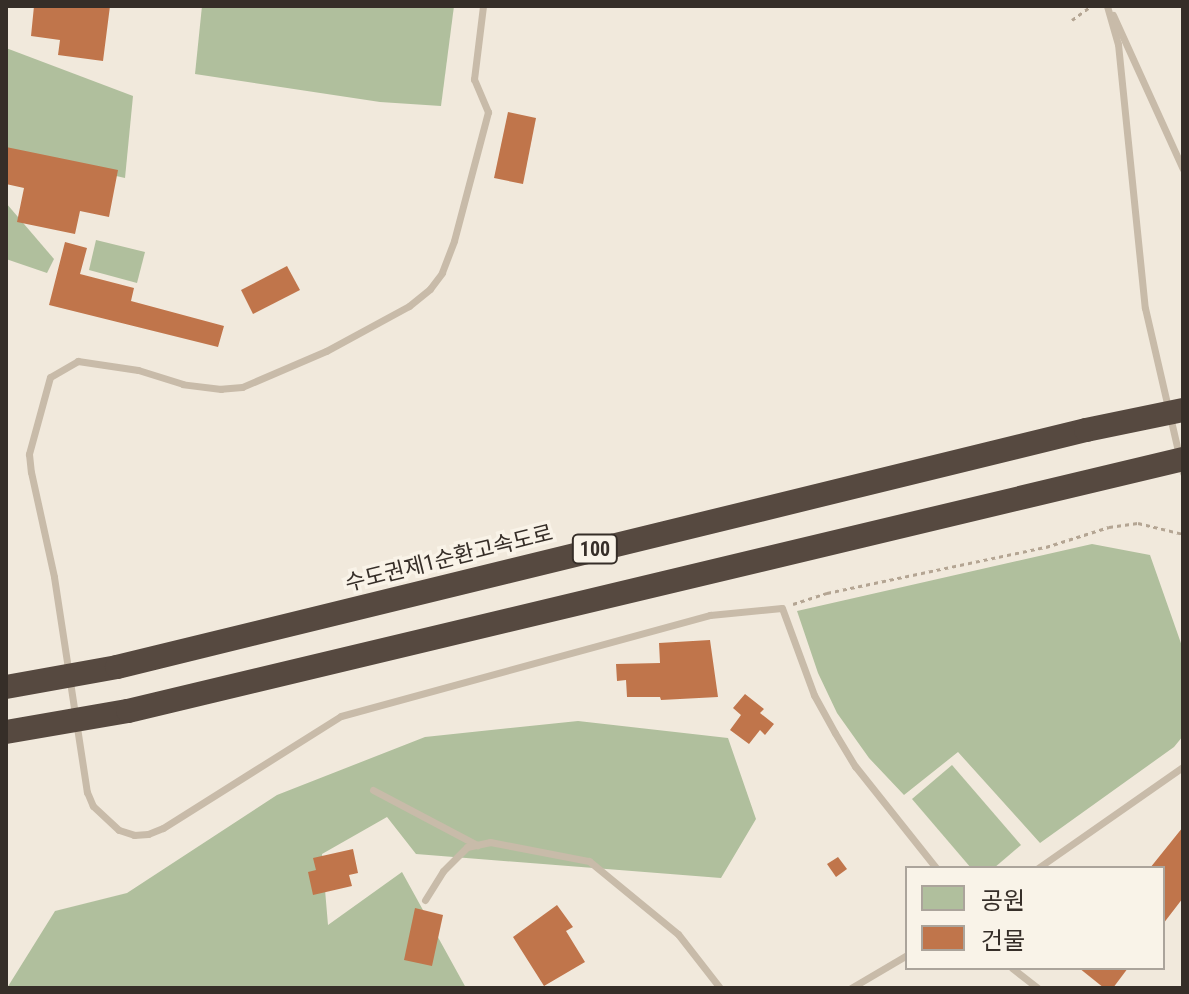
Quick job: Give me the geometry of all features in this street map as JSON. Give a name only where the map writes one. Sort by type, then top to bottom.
[{"type":"highway","name":"수도권제1순환고속도로","points":[[6,687],[117,667],[1071,434],[1176,412]]},
{"type":"highway","name":"100","points":[[6,732],[128,711],[1183,459]]},
{"type":"lane","points":[[483,6],[474,79],[488,112],[454,241],[436,281],[409,306],[326,351],[242,387],[221,389],[183,384],[101,363],[78,361],[62,367],[50,377],[29,454],[54,577],[87,792],[93,806],[119,830],[134,835],[148,834],[163,828],[341,716],[710,615],[782,608],[814,695],[835,733],[855,766],[934,866]]},
{"type":"lane","points":[[1108,6],[1183,169]]},
{"type":"lane","points":[[1108,6],[1118,44],[1145,308],[1176,412],[1183,473]]},
{"type":"lane","points":[[1041,866],[1183,767]]},
{"type":"lane","points":[[373,790],[477,845]]},
{"type":"lane","points":[[425,900],[443,871],[467,847],[519,846],[589,861],[678,934],[720,988]]},
{"type":"lane","points":[[851,988],[905,956]]},
{"type":"lane","points":[[1015,970],[1038,988]]},
{"type":"path","points":[[1072,20],[1091,6]]},
{"type":"path","points":[[782,608],[827,593],[1046,547],[1109,527],[1138,523],[1183,534]]},
{"type":"green space","points":[[202,6],[454,6],[441,106],[380,102],[195,74]]},
{"type":"green space","points":[[6,48],[133,96],[125,178],[6,151]]},
{"type":"green space","points":[[6,203],[54,259],[47,273],[6,259]]},
{"type":"green space","points":[[96,240],[145,252],[137,283],[89,270]]},
{"type":"green space","points":[[1092,544],[1150,555],[1183,649],[1183,736],[1174,747],[1040,843],[958,752],[904,795],[869,758],[837,713],[818,673],[797,611]]},
{"type":"green space","points":[[578,721],[728,738],[756,819],[721,878],[416,854],[387,817],[322,854],[328,925],[402,872],[466,988],[7,988],[55,911],[127,893],[277,795],[425,737]]},
{"type":"green space","points":[[952,765],[1021,845],[996,866],[969,866],[912,799]]},
{"type":"building","points":[[34,6],[110,6],[103,61],[58,55],[60,40],[31,36]]},
{"type":"building","points":[[508,112],[536,118],[523,184],[494,178]]},
{"type":"building","points":[[6,147],[118,170],[109,217],[80,211],[75,234],[17,222],[24,188],[6,184]]},
{"type":"building","points":[[65,242],[87,248],[80,274],[134,288],[131,301],[224,326],[218,347],[49,305]]},
{"type":"building","points":[[287,266],[300,290],[253,314],[241,290]]},
{"type":"building","points":[[710,640],[718,697],[661,700],[660,697],[627,697],[626,680],[617,681],[616,664],[660,663],[659,643]]},
{"type":"building","points":[[745,694],[764,709],[760,713],[774,724],[765,735],[760,730],[749,744],[730,730],[741,715],[733,708]]},
{"type":"building","points":[[1183,827],[1183,898],[1165,921],[1165,866],[1152,866]]},
{"type":"building","points":[[353,849],[358,873],[349,875],[352,886],[313,895],[308,872],[316,870],[313,858]]},
{"type":"building","points":[[838,857],[847,869],[836,877],[827,864]]},
{"type":"building","points":[[557,905],[573,927],[566,931],[585,962],[544,986],[513,937]]},
{"type":"building","points":[[415,908],[443,915],[432,966],[404,960]]},
{"type":"building","points":[[1082,970],[1126,970],[1113,988],[1104,988]]}]
